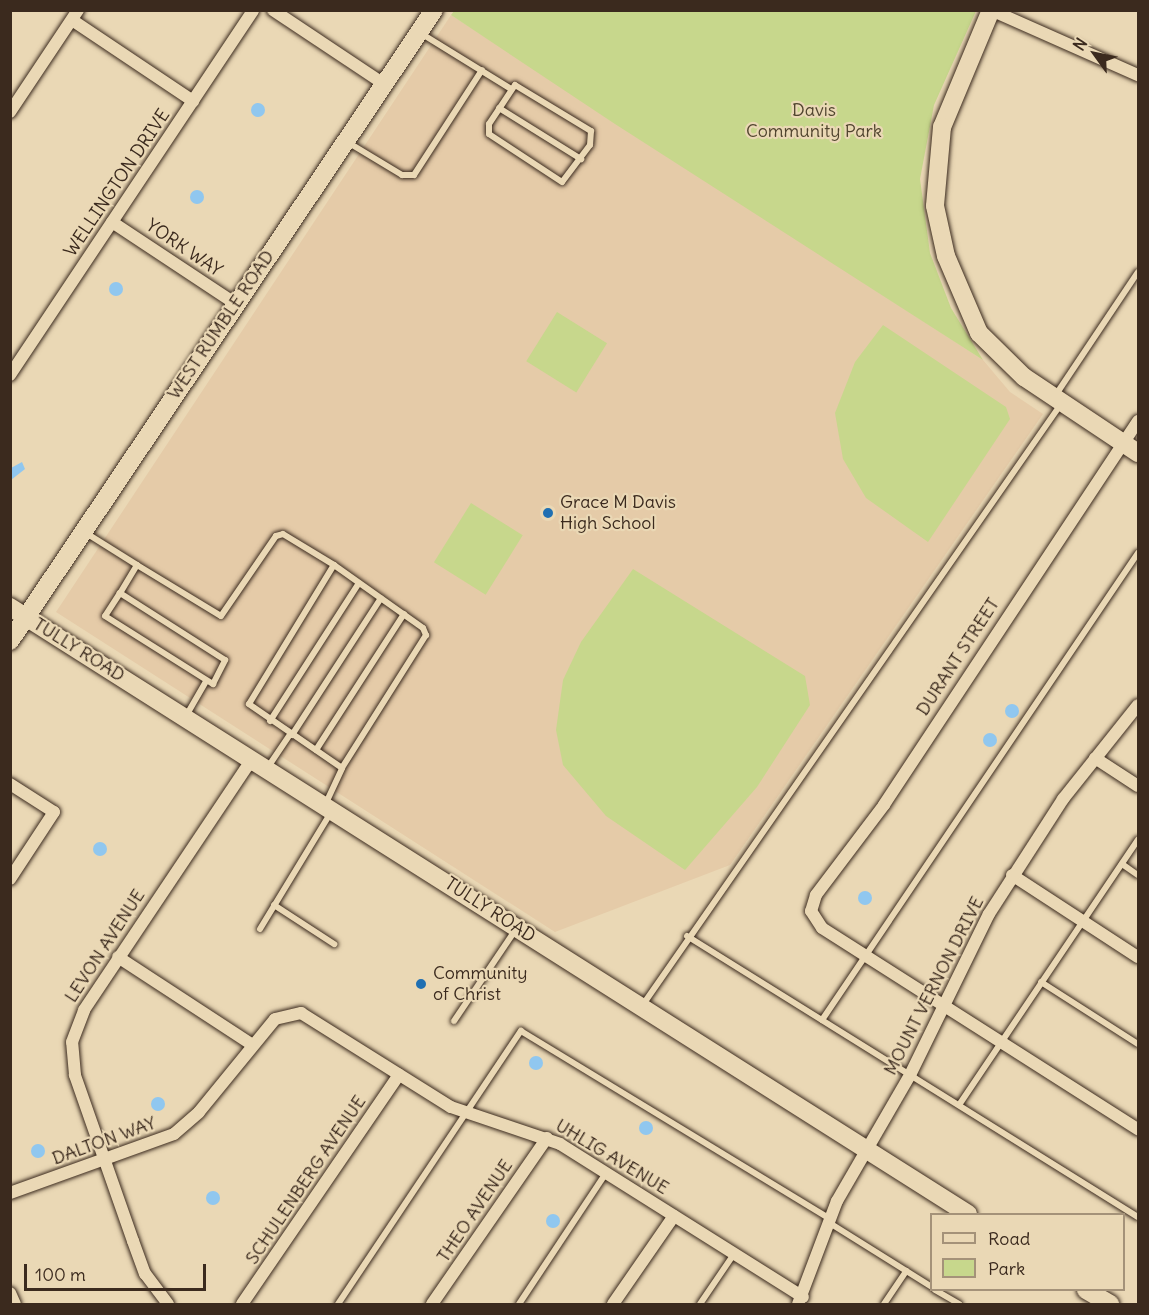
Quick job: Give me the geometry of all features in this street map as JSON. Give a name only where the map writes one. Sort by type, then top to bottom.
[{"type":"street","name":"WELLINGTON DRIVE","points":[[10,375],[253,10]]},
{"type":"street","points":[[273,10],[384,84]]},
{"type":"street","name":"WEST RUMBLE ROAD","points":[[10,641],[434,10]]},
{"type":"street","points":[[1131,448],[1058,401],[979,333],[939,235],[937,153],[947,105],[991,10],[1138,75]]},
{"type":"street","points":[[10,112],[75,15],[193,100]]},
{"type":"street","name":"YORK WAY","points":[[112,222],[236,304]]},
{"type":"street","name":"DURANT STREET","points":[[865,955],[822,928],[812,913],[816,895],[884,805],[1131,448],[1138,421]]},
{"type":"street","name":"TULLY ROAD","points":[[10,607],[329,806],[965,1213]]},
{"type":"street","name":"MOUNT VERNON DRIVE","points":[[801,1301],[829,1221],[865,1149],[910,1075],[1012,875],[1095,758],[1138,705]]},
{"type":"street","points":[[1095,758],[1138,786]]},
{"type":"street","name":"LEVON AVENUE","points":[[168,1305],[145,1274],[75,1075],[72,1042],[84,1010],[118,957],[260,763]]},
{"type":"street","points":[[10,784],[54,812],[10,879]]},
{"type":"street","points":[[1012,875],[1138,957]]},
{"type":"street","points":[[865,955],[1138,1129]]},
{"type":"street","points":[[118,957],[251,1044]]},
{"type":"street","name":"DALTON WAY","points":[[10,1193],[155,1144],[187,1124],[251,1044],[275,1019],[302,1013]]},
{"type":"street","name":"UHLIG AVENUE","points":[[302,1013],[399,1075],[468,1114],[547,1137],[735,1254],[801,1301]]},
{"type":"street","name":"SCHULENBERG AVENUE","points":[[242,1305],[399,1075]]},
{"type":"street","name":"THEO AVENUE","points":[[432,1305],[547,1137]]},
{"type":"street","points":[[613,1305],[674,1216]]},
{"type":"street","points":[[1088,1291],[1110,1305]]},
{"type":"street","points":[[10,1293],[15,1305]]},
{"type":"lane","points":[[419,32],[512,89]]},
{"type":"lane","points":[[346,141],[402,175],[414,175],[482,70]]},
{"type":"lane","points":[[520,86],[591,131],[581,159],[569,178],[555,180],[493,140],[489,124],[512,89],[520,86]]},
{"type":"lane","points":[[499,108],[581,159]]},
{"type":"lane","points":[[641,1007],[687,936],[786,804],[1058,401],[1138,272]]},
{"type":"lane","points":[[83,531],[221,615],[279,534],[334,565],[404,614],[426,635],[342,768],[329,806],[260,929]]},
{"type":"lane","points":[[822,1020],[1138,553]]},
{"type":"lane","points":[[120,593],[225,660],[213,684],[206,682],[105,616],[137,565]]},
{"type":"lane","points":[[334,565],[249,700],[251,708],[342,768]]},
{"type":"lane","points":[[270,721],[359,583]]},
{"type":"lane","points":[[260,763],[291,735],[381,598]]},
{"type":"lane","points":[[316,750],[404,614]]},
{"type":"lane","points":[[186,716],[206,682]]},
{"type":"lane","points":[[958,1105],[1138,840]]},
{"type":"lane","points":[[1122,864],[1138,875]]},
{"type":"lane","points":[[274,906],[334,944]]},
{"type":"lane","points":[[454,1021],[517,927]]},
{"type":"lane","points":[[687,936],[1138,1217]]},
{"type":"lane","points":[[1041,982],[1138,1044]]},
{"type":"lane","points":[[338,1305],[468,1114],[513,1037],[527,1032],[930,1286]]},
{"type":"lane","points":[[519,1305],[606,1173]]},
{"type":"lane","points":[[700,1305],[735,1254]]},
{"type":"lane","points":[[884,1305],[906,1271]]},
{"type":"lane","points":[[938,1291],[959,1305]]},
{"type":"shaded area","name":"Grace M Davis High School","points":[[451,15],[983,360],[1010,392],[1043,414],[730,865],[555,932],[56,612]]},
{"type":"green space","name":"Davis Community Park","points":[[454,11],[976,11],[934,105],[920,179],[930,253],[951,308],[983,360],[615,124],[451,15]]},
{"type":"green space","points":[[557,312],[607,343],[576,392],[526,361]]},
{"type":"green space","points":[[883,325],[1006,407],[1010,419],[928,542],[866,498],[843,459],[835,413],[855,362]]},
{"type":"green space","points":[[471,503],[523,535],[486,595],[434,562]]},
{"type":"green space","points":[[633,569],[805,676],[810,705],[757,787],[685,870],[606,816],[563,765],[556,730],[563,680],[581,642]]},
{"type":"water","points":[[255,103],[261,103],[265,110],[261,117],[255,117],[251,113],[251,107]]},
{"type":"water","points":[[194,190],[200,190],[204,197],[200,204],[194,204],[190,200],[190,194]]},
{"type":"water","points":[[116,282],[121,284],[123,289],[121,294],[116,296],[111,294],[109,289],[111,284]]},
{"type":"water","points":[[22,462],[25,469],[11,480],[11,468]]},
{"type":"water","points":[[1009,704],[1015,704],[1019,711],[1015,718],[1009,718],[1005,714],[1005,708]]},
{"type":"water","points":[[987,733],[993,733],[997,740],[993,747],[987,747],[983,743],[983,737]]},
{"type":"water","points":[[97,842],[103,842],[107,849],[103,856],[97,856],[93,852],[93,846]]},
{"type":"water","points":[[865,891],[870,893],[872,898],[870,903],[865,905],[860,903],[858,898],[860,893]]},
{"type":"water","points":[[533,1056],[539,1056],[543,1063],[539,1070],[533,1070],[529,1066],[529,1060]]},
{"type":"water","points":[[155,1097],[161,1097],[165,1104],[161,1111],[155,1111],[151,1107],[151,1101]]},
{"type":"water","points":[[643,1121],[649,1121],[653,1128],[649,1135],[643,1135],[639,1131],[639,1125]]},
{"type":"water","points":[[38,1144],[43,1146],[45,1151],[43,1156],[38,1158],[33,1156],[31,1151],[33,1146]]},
{"type":"water","points":[[213,1191],[218,1193],[220,1198],[218,1203],[213,1205],[208,1203],[206,1198],[208,1193]]},
{"type":"water","points":[[553,1214],[558,1216],[560,1221],[558,1226],[553,1228],[548,1226],[546,1221],[548,1216]]},
{"type":"place","name":"Grace M Davis High School","points":[[548,513]]},
{"type":"place","name":"Community of Christ","points":[[421,984]]}]
